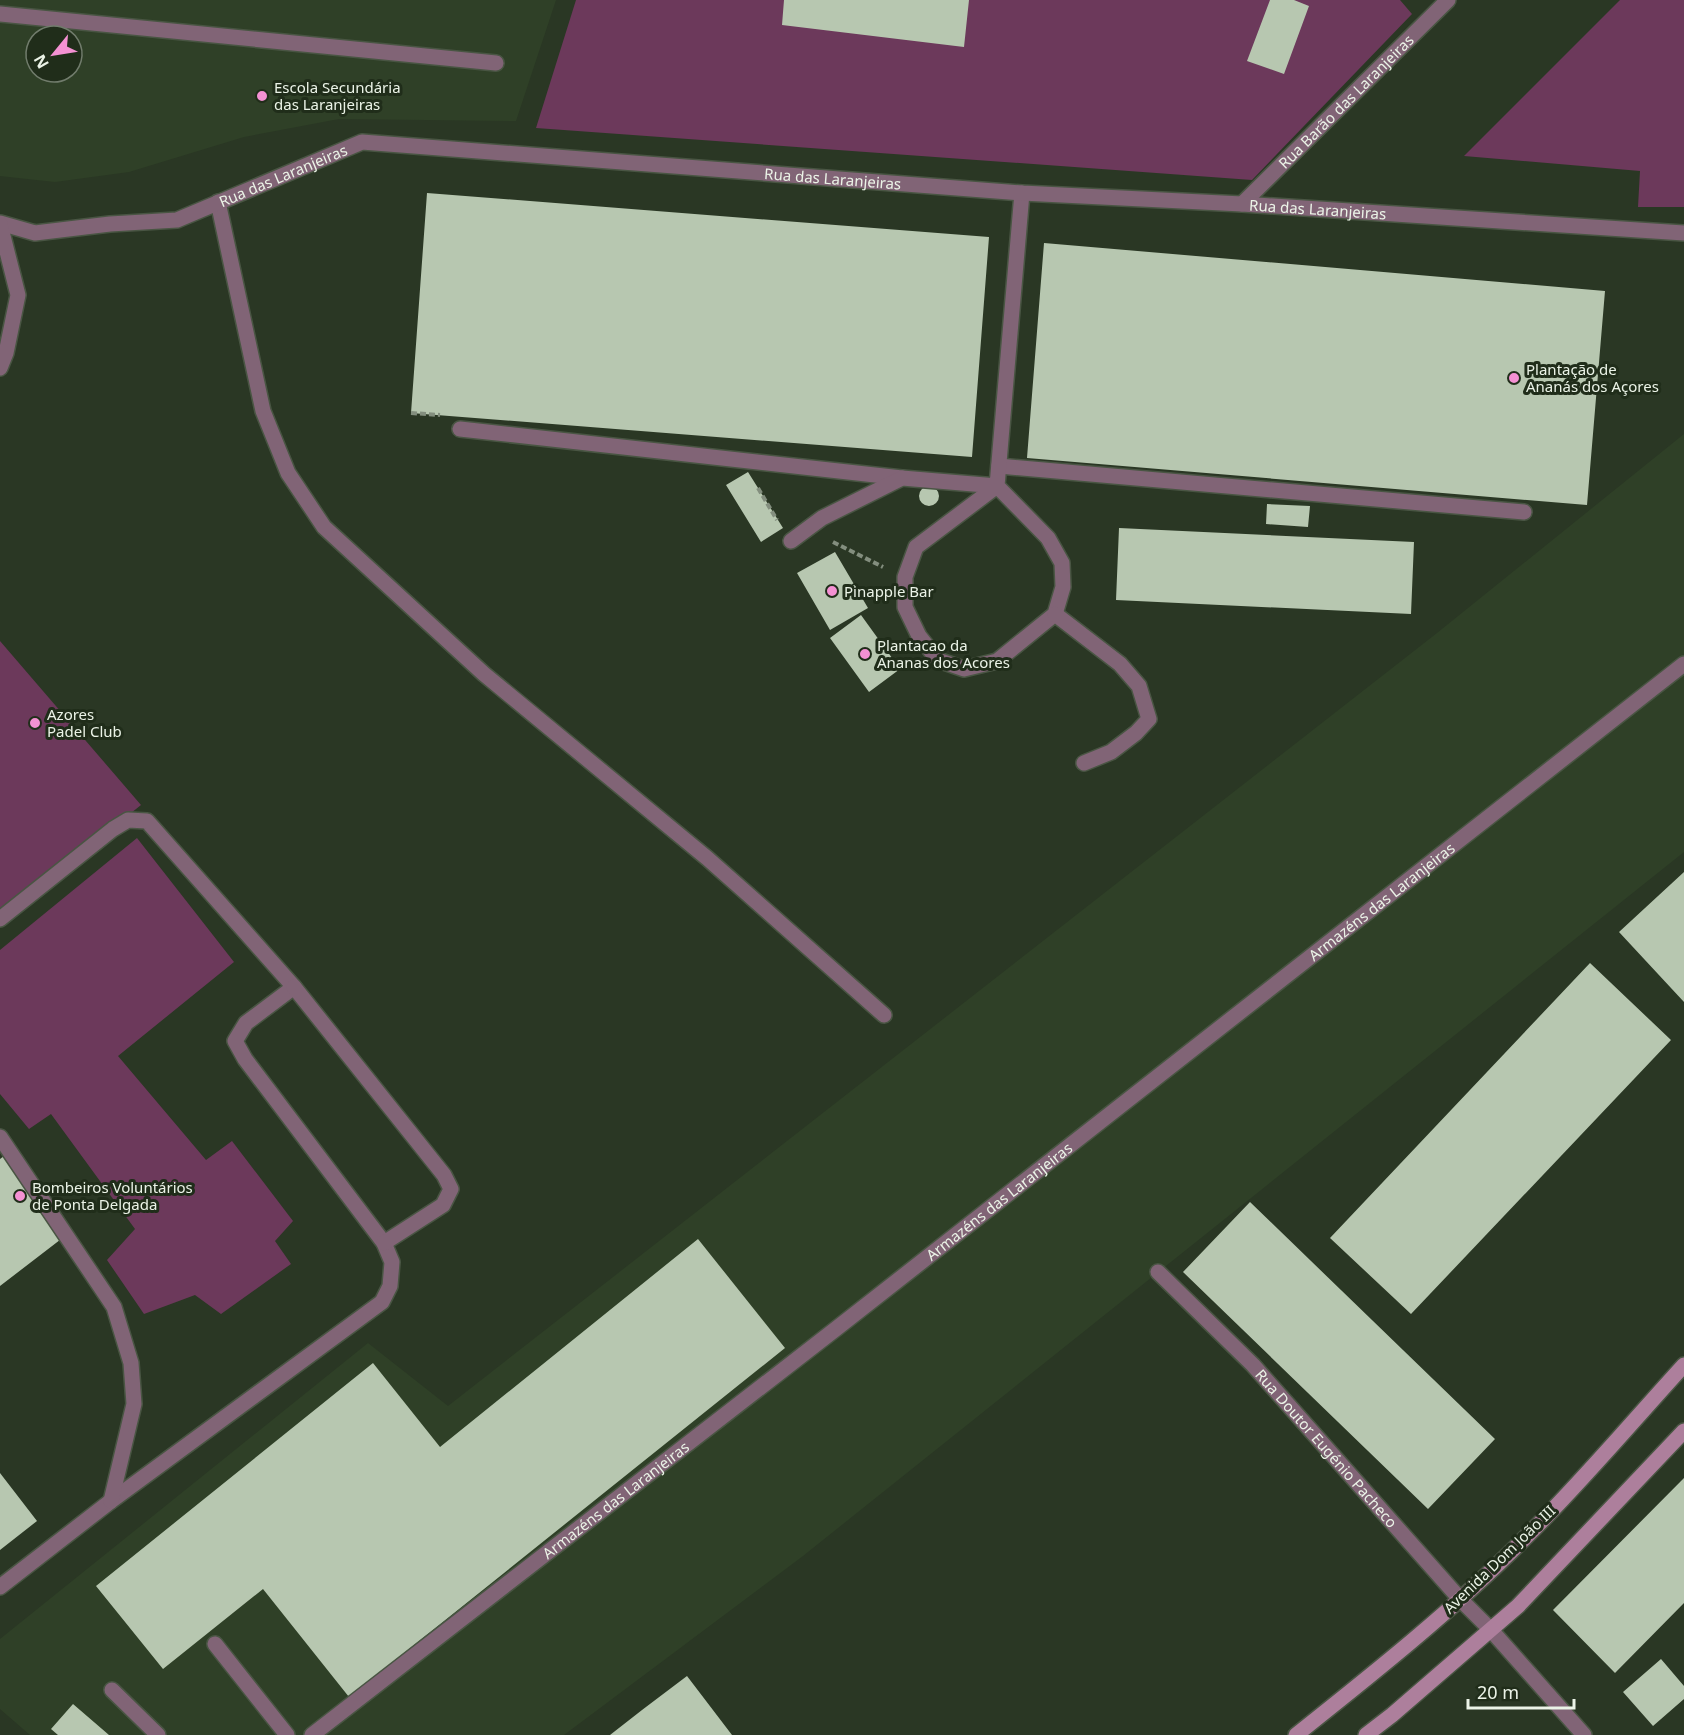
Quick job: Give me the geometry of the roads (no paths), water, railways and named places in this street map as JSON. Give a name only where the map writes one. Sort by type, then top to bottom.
[{"type":"main road","name":"Avenida Dom João III","points":[[1296,1735],[1461,1599],[1524,1539],[1684,1365]]},
{"type":"main road","points":[[1366,1735],[1518,1606],[1684,1431]]},
{"type":"street","name":"Rua Barão das Laranjeiras","points":[[1242,204],[1448,0]]},
{"type":"street","points":[[0,14],[496,63]]},
{"type":"street","name":"Rua das Laranjeiras","points":[[0,224],[34,233],[110,224],[177,220],[362,142],[1022,193],[1242,204],[1684,232]]},
{"type":"street","points":[[460,429],[902,478],[997,486],[1048,538],[1062,563],[1063,587],[1055,614],[997,661],[964,669],[938,660],[919,636],[905,607],[905,577],[916,548],[997,486],[1022,193]]},
{"type":"street","points":[[218,202],[263,411],[288,473],[324,527],[484,674],[707,858],[884,1014]]},
{"type":"street","points":[[0,224],[18,295],[6,353],[0,368]]},
{"type":"street","points":[[999,466],[1524,512]]},
{"type":"street","points":[[790,541],[822,518],[902,478]]},
{"type":"street","points":[[1055,614],[1120,664],[1139,686],[1149,719],[1136,733],[1111,752],[1084,763]]},
{"type":"street","name":"Armazéns das Laranjeiras","points":[[312,1735],[856,1314],[1684,664]]},
{"type":"street","points":[[0,919],[113,829],[128,820],[147,821],[294,987],[444,1175],[451,1189],[443,1205],[384,1243]]},
{"type":"street","points":[[0,1587],[111,1501],[382,1302],[390,1286],[392,1262],[384,1243],[244,1059],[235,1041],[246,1023],[294,987]]},
{"type":"street","points":[[0,1137],[114,1307],[131,1363],[134,1404],[111,1501]]},
{"type":"street","name":"Rua Doutor Eugénio Pacheco","points":[[1158,1272],[1253,1365],[1584,1735]]},
{"type":"street","points":[[215,1644],[287,1735]]},
{"type":"street","points":[[112,1690],[158,1735]]},
{"type":"place","name":"Escola Secundária das Laranjeiras","points":[[262,96]]},
{"type":"place","name":"Plantação de Ananás dos Açores","points":[[1514,378]]},
{"type":"place","name":"Pinapple Bar","points":[[832,591]]},
{"type":"place","name":"Plantacao da Ananas dos Acores","points":[[865,654]]},
{"type":"place","name":"Azores Padel Club","points":[[35,723]]},
{"type":"place","name":"Bombeiros Voluntários de Ponta Delgada","points":[[20,1196]]}]
